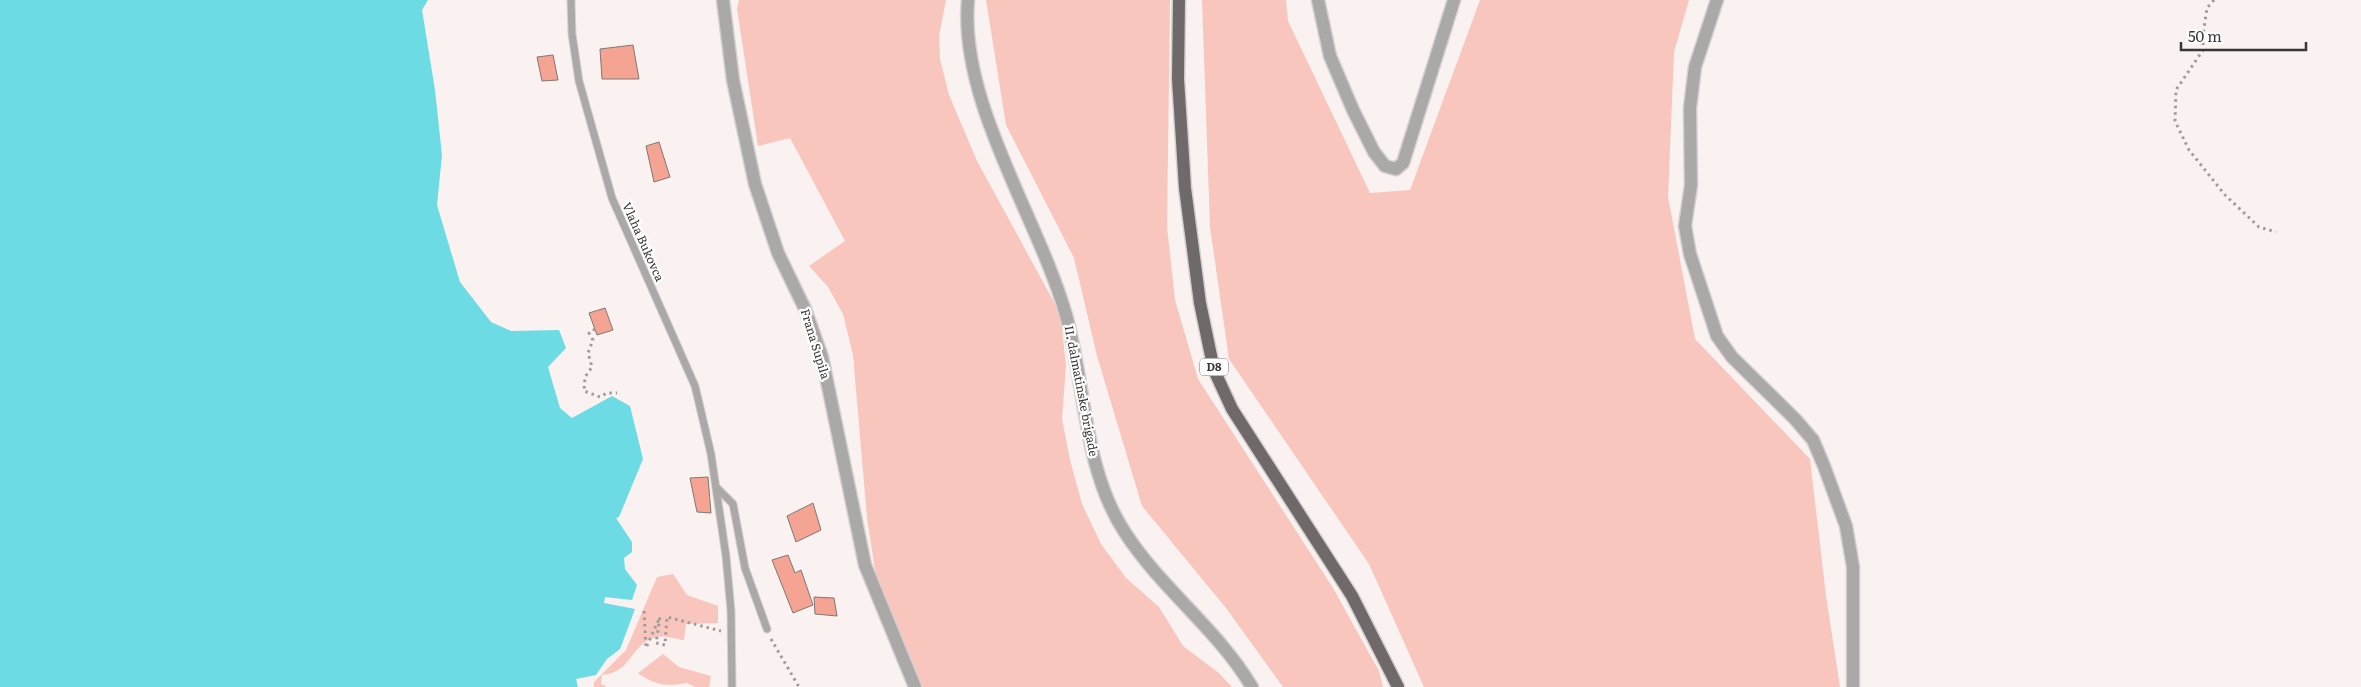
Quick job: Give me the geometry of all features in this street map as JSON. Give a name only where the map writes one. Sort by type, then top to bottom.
[{"type":"main road","name":"D8","points":[[1179,0],[1178,79],[1185,188],[1200,303],[1214,370],[1232,409],[1352,596],[1398,687]]},
{"type":"street","name":"Frana Supila","points":[[723,0],[733,80],[755,184],[778,253],[806,309],[822,357],[865,565],[915,687]]},
{"type":"street","name":"II. dalmatinske brigade","points":[[968,0],[969,42],[976,82],[994,135],[1037,236],[1066,314],[1078,365],[1092,451],[1105,496],[1124,531],[1155,572],[1229,651],[1252,687]]},
{"type":"street","points":[[1318,0],[1330,56],[1353,110],[1374,152],[1385,166],[1396,169],[1404,162],[1454,0]]},
{"type":"street","points":[[1718,0],[1695,67],[1691,100],[1691,185],[1685,226],[1690,254],[1717,336],[1732,357],[1813,440],[1824,466],[1846,526],[1853,567],[1853,687]]},
{"type":"lane","name":"Vlaha Bukovca","points":[[571,0],[572,34],[579,81],[612,198],[695,386],[711,454],[731,611],[732,687]]},
{"type":"lane","points":[[716,487],[733,504],[745,568],[767,629]]},
{"type":"path","points":[[2214,0],[2207,8],[2203,50],[2176,90],[2175,120],[2189,150],[2225,194],[2259,227],[2276,232]]},
{"type":"path","points":[[595,329],[589,333],[594,340],[588,353],[592,367],[585,377],[584,391],[600,397],[608,393],[617,393]]},
{"type":"path","points":[[644,611],[646,648],[660,617],[656,643],[664,645],[667,617],[726,633]]},
{"type":"path","points":[[767,629],[781,659],[799,687]]},
{"type":"shaded area","points":[[739,0],[946,0],[939,36],[940,59],[949,95],[977,161],[1060,313],[1066,365],[1062,419],[1070,460],[1082,504],[1101,544],[1126,578],[1159,607],[1183,646],[1219,673],[1232,687],[923,687],[878,589],[867,518],[853,355],[843,314],[828,287],[809,266],[845,241],[790,138],[758,146],[737,9]]},
{"type":"shaded area","points":[[986,0],[1170,0],[1167,227],[1175,300],[1198,379],[1333,588],[1379,671],[1383,687],[1283,687],[1226,608],[1142,506],[1097,356],[1074,258],[1006,125]]},
{"type":"shaded area","points":[[1202,0],[1286,0],[1288,21],[1370,193],[1410,190],[1480,0],[1689,0],[1674,52],[1668,197],[1695,339],[1810,459],[1826,596],[1840,687],[1424,687],[1369,564],[1229,359],[1210,227]]},
{"type":"shaded area","points":[[673,574],[687,595],[718,606],[718,623],[686,624],[684,640],[656,637],[647,641],[619,669],[602,675],[601,684],[607,687],[594,687],[594,682],[626,650],[657,577]]},
{"type":"shaded area","points":[[663,654],[679,667],[711,676],[709,687],[695,687],[687,683],[661,684],[638,673]]},
{"type":"water","points":[[0,0],[428,0],[422,10],[435,90],[442,155],[437,205],[460,282],[491,322],[511,331],[559,330],[566,348],[548,367],[560,408],[572,418],[612,396],[630,406],[643,459],[619,517],[616,518],[632,542],[632,552],[624,558],[625,569],[637,585],[632,600],[605,597],[604,603],[635,609],[620,649],[607,659],[596,675],[576,679],[578,687],[0,687]]},
{"type":"building","points":[[633,45],[639,79],[602,79],[600,49]]},
{"type":"building","points":[[553,55],[558,80],[542,81],[537,57]]},
{"type":"building","points":[[659,142],[670,177],[654,182],[646,146]]},
{"type":"building","points":[[605,308],[613,330],[597,335],[589,313]]},
{"type":"building","points":[[708,477],[711,513],[697,512],[690,478]]},
{"type":"building","points":[[813,503],[821,530],[796,542],[787,516]]},
{"type":"building","points":[[788,555],[795,573],[801,570],[813,605],[793,613],[772,560]]},
{"type":"building","points":[[814,597],[834,598],[837,616],[815,614]]}]
